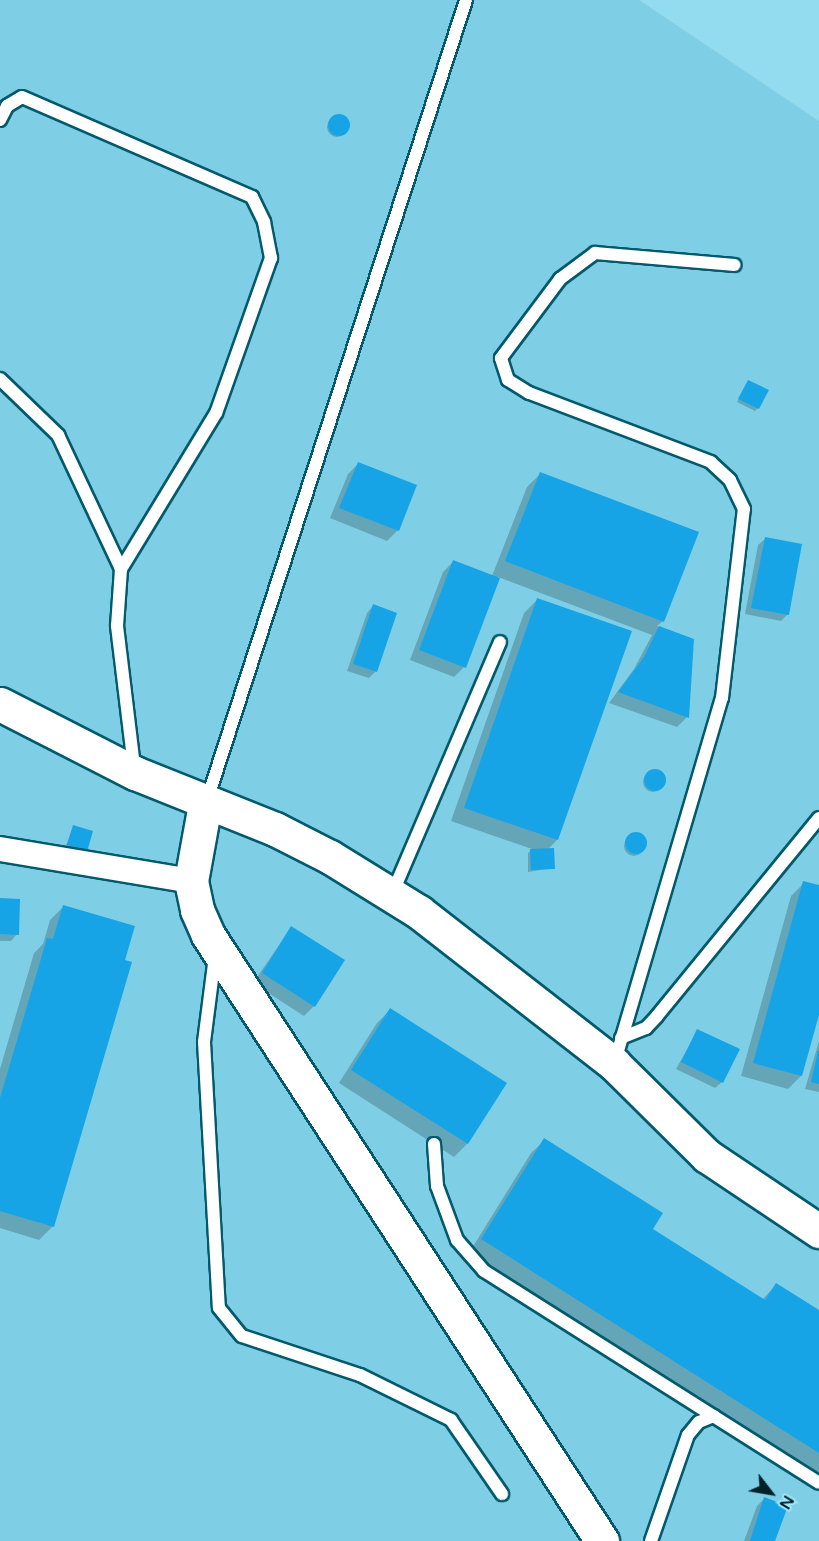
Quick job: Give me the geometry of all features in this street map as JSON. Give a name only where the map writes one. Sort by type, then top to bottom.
[{"type":"main road","points":[[0,704],[135,773],[205,804],[275,829],[330,857],[392,895],[617,1051],[707,1156],[819,1232]]},
{"type":"main road","points":[[205,804],[191,881],[197,910],[215,949],[602,1541]]},
{"type":"street","points":[[0,849],[191,881]]},
{"type":"lane","points":[[205,804],[466,0]]},
{"type":"lane","points":[[0,120],[8,106],[22,97],[252,197],[264,222],[271,258],[216,413],[121,569],[117,626],[135,773]]},
{"type":"lane","points":[[617,1051],[722,698],[744,509],[730,480],[711,462],[529,393],[508,380],[501,358],[560,279],[595,253],[734,265]]},
{"type":"lane","points":[[0,379],[58,435],[121,569]]},
{"type":"lane","points":[[392,895],[500,642]]},
{"type":"lane","points":[[617,1051],[657,1017],[819,818]]},
{"type":"lane","points":[[215,949],[204,1042],[219,1308],[242,1336],[360,1375],[451,1420],[502,1494]]},
{"type":"lane","points":[[434,1144],[437,1186],[457,1240],[484,1271],[819,1483]]},
{"type":"lane","points":[[651,1541],[688,1435],[699,1422],[714,1416]]},
{"type":"shaded area","points":[[0,0],[639,0],[819,121],[819,1541],[0,1541]]},
{"type":"building","points":[[339,114],[347,117],[350,125],[347,133],[339,136],[331,133],[328,125],[331,117]]},
{"type":"building","points":[[748,380],[769,390],[759,409],[738,399]]},
{"type":"building","points":[[358,462],[417,485],[399,531],[339,508]]},
{"type":"building","points":[[540,472],[699,532],[664,622],[505,561]]},
{"type":"building","points":[[765,537],[802,544],[789,615],[751,608]]},
{"type":"building","points":[[453,560],[500,578],[466,668],[419,650]]},
{"type":"building","points":[[537,598],[632,631],[558,840],[464,808]]},
{"type":"building","points":[[373,604],[397,613],[377,672],[353,664]]},
{"type":"building","points":[[659,626],[694,639],[689,718],[618,692],[644,657]]},
{"type":"building","points":[[655,769],[663,772],[666,780],[663,788],[655,791],[647,788],[644,780],[647,772]]},
{"type":"building","points":[[73,825],[93,831],[87,852],[67,845]]},
{"type":"building","points":[[636,832],[644,835],[647,843],[644,851],[636,854],[628,851],[625,843],[628,835]]},
{"type":"building","points":[[554,848],[555,869],[531,870],[530,849]]},
{"type":"building","points":[[803,881],[819,885],[819,1015],[802,1076],[753,1063]]},
{"type":"building","points":[[0,898],[20,899],[19,935],[0,934]]},
{"type":"building","points":[[63,905],[135,926],[125,960],[132,962],[54,1227],[0,1211],[0,1098],[47,938],[53,939]]},
{"type":"building","points":[[291,926],[345,960],[315,1007],[262,973]]},
{"type":"building","points":[[390,1008],[507,1083],[468,1144],[351,1070]]},
{"type":"building","points":[[697,1029],[740,1049],[723,1083],[681,1062]]},
{"type":"building","points":[[819,1051],[819,1084],[811,1082]]},
{"type":"building","points":[[544,1138],[663,1213],[653,1229],[765,1300],[776,1283],[819,1310],[819,1453],[481,1239]]},
{"type":"building","points":[[764,1497],[788,1506],[775,1541],[750,1541]]}]
